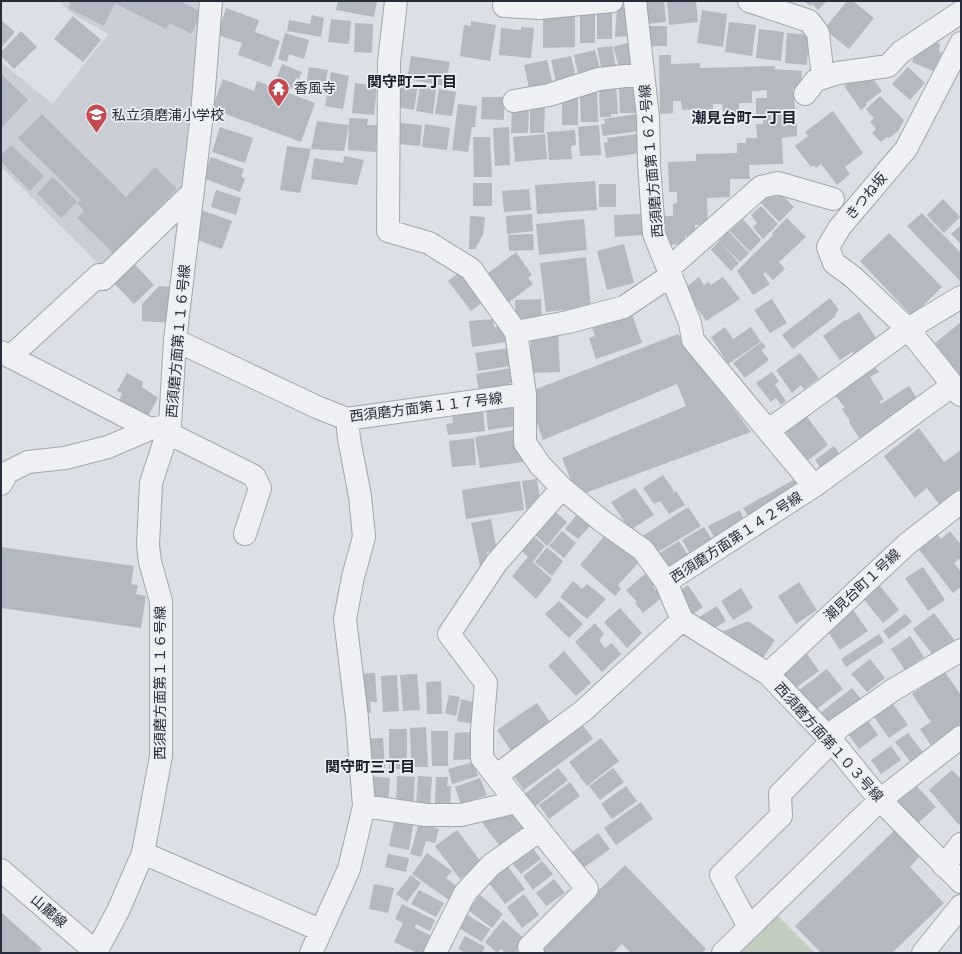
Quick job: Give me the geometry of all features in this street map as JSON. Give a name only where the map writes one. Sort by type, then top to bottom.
[{"type":"street","name":"西須磨方面第１１６号線","points":[[96,953],[118,911],[144,853],[161,756],[161,601],[150,562],[148,545],[151,483],[162,429],[175,340],[202,114],[211,1]]},
{"type":"street","points":[[396,1],[389,62],[388,231],[429,244],[471,269],[516,332],[525,394],[525,443],[540,464],[562,488],[602,521],[643,550],[666,582]]},
{"type":"street","points":[[504,6],[604,1]]},
{"type":"street","name":"西須磨方面第１６２号線","points":[[635,1],[648,117],[649,164],[654,234],[690,323],[693,340],[814,486]]},
{"type":"street","points":[[749,1],[809,21],[818,33],[823,78]]},
{"type":"street","points":[[805,94],[816,80],[838,73],[888,66],[901,52],[961,12]]},
{"type":"street","name":"きつね坂","points":[[908,329],[853,277],[834,263],[828,247],[840,227],[906,148],[961,43]]},
{"type":"street","points":[[514,101],[549,95],[599,79],[643,74]]},
{"type":"street","points":[[516,332],[568,322],[624,307],[668,271],[676,262],[761,187],[778,183],[833,199]]},
{"type":"street","points":[[192,193],[101,277],[6,354],[162,429],[254,476],[260,488],[245,534]]},
{"type":"street","points":[[769,430],[908,329],[961,297]]},
{"type":"street","points":[[908,329],[957,390]]},
{"type":"street","name":"西須磨方面第１１７号線","points":[[175,340],[319,408],[347,419],[525,394]]},
{"type":"street","name":"西須磨方面第１４２号線","points":[[682,620],[666,582],[814,486],[957,390]]},
{"type":"street","points":[[311,953],[348,869],[364,806],[357,718],[345,619],[353,577],[364,537],[360,496],[349,439],[347,419]]},
{"type":"street","points":[[1,484],[8,472],[28,462],[65,458],[108,447],[162,429]]},
{"type":"street","points":[[533,953],[529,947],[587,889],[482,758],[482,730],[486,683],[449,634],[497,562],[562,488]]},
{"type":"street","name":"潮見台町１号線","points":[[768,674],[906,544],[961,502]]},
{"type":"street","points":[[496,776],[583,712],[682,620]]},
{"type":"street","name":"西須磨方面第１０３号線","points":[[682,620],[768,674],[832,741],[880,800],[961,882]]},
{"type":"street","points":[[749,927],[722,875],[781,816],[780,794],[832,741],[838,729],[893,690],[960,654]]},
{"type":"street","points":[[723,953],[880,800],[961,737]]},
{"type":"street","points":[[364,806],[426,816],[461,815],[508,804],[515,799]]},
{"type":"street","points":[[435,953],[465,893],[491,865],[540,830]]},
{"type":"street","points":[[944,866],[961,844]]},
{"type":"street","points":[[144,853],[320,930]]},
{"type":"street","name":"山麓線","points":[[1,870],[96,953]]},
{"type":"street","points":[[923,953],[961,906]]},
{"type":"shaded area","name":"私立須磨浦小学校","points":[[58,1],[208,1],[185,193],[105,270],[1,167],[1,62],[53,104],[108,34],[74,15]]},
{"type":"green space","points":[[777,915],[815,953],[736,953]]},
{"type":"building","points":[[71,1],[184,1],[183,3],[202,12],[191,34],[169,23],[166,29],[115,3],[104,26],[68,8]]},
{"type":"building","points":[[338,1],[377,1],[374,17],[336,10]]},
{"type":"building","points":[[664,1],[666,22],[647,24],[645,2]]},
{"type":"building","points":[[667,1],[696,1],[698,22],[669,25]]},
{"type":"building","points":[[805,1],[827,1],[818,10],[812,4],[810,6]]},
{"type":"building","points":[[847,1],[853,1],[874,18],[849,49],[824,29]]},
{"type":"building","points":[[617,7],[631,7],[632,36],[615,37]]},
{"type":"building","points":[[226,8],[259,20],[255,32],[280,41],[271,67],[238,55],[242,43],[217,35]]},
{"type":"building","points":[[580,9],[595,9],[595,43],[580,43]]},
{"type":"building","points":[[597,9],[612,10],[612,39],[597,39]]},
{"type":"building","points":[[702,10],[727,14],[723,47],[697,43]]},
{"type":"building","points":[[575,14],[575,47],[543,48],[543,15]]},
{"type":"building","points":[[312,15],[324,18],[321,37],[287,31],[289,20],[310,24]]},
{"type":"building","points":[[73,16],[101,40],[83,62],[54,39]]},
{"type":"building","points":[[331,19],[351,21],[349,44],[328,42]]},
{"type":"building","points":[[1,20],[15,32],[1,48]]},
{"type":"building","points":[[471,21],[496,25],[490,61],[460,56],[464,25],[471,26]]},
{"type":"building","points":[[729,22],[756,25],[752,56],[725,52]]},
{"type":"building","points":[[355,23],[373,24],[372,53],[354,52]]},
{"type":"building","points":[[648,26],[667,26],[667,46],[648,46]]},
{"type":"building","points":[[521,27],[534,28],[531,58],[499,55],[501,28],[521,30]]},
{"type":"building","points":[[759,29],[784,32],[781,61],[756,58]]},
{"type":"building","points":[[21,31],[37,47],[14,69],[1,56],[1,52]]},
{"type":"building","points":[[285,33],[309,40],[304,59],[289,54],[287,62],[278,59]]},
{"type":"building","points":[[787,33],[809,35],[807,65],[785,63]]},
{"type":"building","points":[[928,38],[940,44],[939,51],[942,53],[933,71],[912,62],[920,43]]},
{"type":"building","points":[[630,42],[635,63],[619,67],[613,47]]},
{"type":"building","points":[[612,46],[616,68],[602,71],[597,48]]},
{"type":"building","points":[[595,50],[600,69],[578,74],[574,55]]},
{"type":"building","points":[[659,55],[671,55],[671,64],[700,63],[700,68],[775,66],[774,69],[802,71],[801,88],[793,89],[795,110],[790,111],[790,124],[797,123],[797,136],[782,138],[783,164],[749,165],[750,179],[730,179],[730,197],[707,198],[708,225],[695,225],[695,236],[685,236],[685,244],[665,245],[664,216],[673,216],[673,204],[677,203],[677,192],[669,192],[668,162],[696,161],[696,154],[737,153],[737,143],[746,143],[746,138],[757,138],[756,124],[763,124],[763,115],[756,116],[756,98],[767,98],[767,90],[752,91],[752,103],[739,103],[739,113],[728,114],[728,112],[723,112],[722,104],[713,104],[713,114],[707,114],[707,117],[697,118],[697,109],[682,110],[681,101],[673,101],[673,113],[660,114]]},
{"type":"building","points":[[411,56],[450,62],[445,86],[407,79]]},
{"type":"building","points":[[571,56],[576,78],[556,82],[551,60]]},
{"type":"building","points":[[547,60],[553,84],[529,88],[524,65]]},
{"type":"building","points":[[282,64],[302,72],[299,79],[296,78],[292,89],[275,82]]},
{"type":"building","points":[[309,67],[328,70],[323,95],[305,91]]},
{"type":"building","points":[[908,67],[925,83],[910,100],[892,84]]},
{"type":"building","points":[[331,72],[349,76],[343,109],[325,106]]},
{"type":"building","points":[[1,74],[28,100],[1,128]]},
{"type":"building","points":[[866,77],[872,77],[882,91],[866,103],[867,105],[861,110],[844,86],[853,80],[859,79],[861,81]]},
{"type":"building","points":[[223,79],[254,91],[257,81],[315,103],[301,142],[212,109]]},
{"type":"building","points":[[400,82],[418,85],[414,110],[396,107]]},
{"type":"building","points":[[355,83],[377,86],[374,115],[352,113]]},
{"type":"building","points":[[636,84],[637,113],[620,113],[619,85]]},
{"type":"building","points":[[420,86],[436,88],[433,114],[416,111]]},
{"type":"building","points":[[616,87],[618,114],[611,114],[611,117],[600,117],[599,88]]},
{"type":"building","points":[[439,89],[456,92],[452,116],[435,114]]},
{"type":"building","points":[[580,92],[597,92],[598,122],[581,122]]},
{"type":"building","points":[[880,96],[904,120],[898,131],[881,142],[872,133],[876,129],[870,122],[874,118],[866,109]]},
{"type":"building","points":[[482,97],[504,97],[504,120],[481,119]]},
{"type":"building","points":[[562,98],[578,98],[578,125],[562,125]]},
{"type":"building","points":[[530,103],[545,104],[544,133],[530,133]]},
{"type":"building","points":[[458,104],[477,106],[475,127],[472,127],[468,152],[452,150]]},
{"type":"building","points":[[512,105],[529,106],[528,133],[511,133]]},
{"type":"building","points":[[833,111],[863,153],[845,167],[850,174],[837,185],[821,164],[816,168],[814,165],[811,167],[795,146],[808,136],[805,132]]},
{"type":"building","points":[[42,114],[126,197],[155,167],[177,189],[114,254],[77,218],[84,211],[77,203],[81,200],[18,138]]},
{"type":"building","points":[[636,114],[639,131],[603,136],[601,124],[605,124],[604,119]]},
{"type":"building","points":[[349,118],[368,119],[367,125],[378,125],[376,152],[348,150]]},
{"type":"building","points":[[317,121],[349,125],[344,151],[311,149]]},
{"type":"building","points":[[400,123],[422,125],[420,146],[398,144]]},
{"type":"building","points":[[425,124],[450,128],[447,150],[422,147]]},
{"type":"building","points":[[599,125],[601,155],[580,156],[578,127]]},
{"type":"building","points":[[220,127],[253,138],[245,163],[212,152]]},
{"type":"building","points":[[509,127],[510,165],[495,166],[493,128]]},
{"type":"building","points":[[575,130],[576,145],[571,146],[572,159],[549,160],[547,132]]},
{"type":"building","points":[[545,134],[547,159],[515,162],[513,137]]},
{"type":"building","points":[[638,134],[641,153],[606,158],[604,143],[608,142],[607,138]]},
{"type":"building","points":[[473,137],[490,137],[492,177],[474,177]]},
{"type":"building","points":[[11,145],[44,176],[30,191],[1,162],[1,155]]},
{"type":"building","points":[[287,146],[311,149],[300,193],[280,190]]},
{"type":"building","points":[[344,156],[364,160],[357,185],[311,179],[314,158],[343,163]]},
{"type":"building","points":[[211,157],[244,169],[241,176],[245,179],[240,192],[203,178]]},
{"type":"building","points":[[53,177],[77,202],[61,218],[37,193]]},
{"type":"building","points":[[595,181],[597,210],[537,214],[535,185]]},
{"type":"building","points":[[473,183],[492,183],[492,206],[473,206]]},
{"type":"building","points":[[599,184],[616,184],[616,207],[599,207]]},
{"type":"building","points":[[529,189],[531,210],[504,212],[502,191]]},
{"type":"building","points":[[216,190],[241,198],[236,215],[211,207]]},
{"type":"building","points":[[771,192],[777,197],[781,194],[794,207],[779,222],[760,202]]},
{"type":"building","points":[[943,199],[960,217],[944,233],[927,215]]},
{"type":"building","points":[[761,206],[778,224],[763,239],[753,227],[757,223],[751,215]]},
{"type":"building","points":[[201,210],[232,221],[222,249],[192,238]]},
{"type":"building","points":[[922,213],[961,253],[961,282],[907,226]]},
{"type":"building","points":[[532,214],[533,231],[507,234],[506,216]]},
{"type":"building","points":[[643,214],[644,235],[615,237],[614,215]]},
{"type":"building","points":[[470,216],[485,217],[483,235],[475,249],[469,249]]},
{"type":"building","points":[[787,218],[806,237],[779,262],[785,269],[773,280],[765,272],[763,274],[770,284],[753,295],[737,271],[773,235],[772,233]]},
{"type":"building","points":[[584,219],[587,250],[539,255],[536,224]]},
{"type":"building","points":[[743,219],[761,240],[750,252],[730,231]]},
{"type":"building","points":[[961,225],[961,244],[951,234]]},
{"type":"building","points":[[728,231],[749,253],[740,262],[719,241]]},
{"type":"building","points":[[889,233],[942,287],[912,316],[860,261]]},
{"type":"building","points":[[533,234],[534,250],[509,251],[508,235]]},
{"type":"building","points":[[719,241],[739,263],[731,271],[711,250]]},
{"type":"building","points":[[624,244],[634,283],[607,290],[597,251]]},
{"type":"building","points":[[516,252],[532,275],[528,278],[533,284],[508,303],[487,274]]},
{"type":"building","points":[[586,257],[591,307],[546,312],[540,263]]},
{"type":"building","points":[[129,258],[154,285],[134,304],[109,278]]},
{"type":"building","points":[[462,270],[484,301],[471,311],[448,281]]},
{"type":"building","points":[[699,277],[704,285],[709,282],[711,285],[723,277],[740,299],[706,321],[684,289]]},
{"type":"building","points":[[159,286],[172,287],[170,323],[142,321],[142,304]]},
{"type":"building","points":[[830,298],[839,310],[835,314],[836,316],[793,349],[782,335]]},
{"type":"building","points":[[541,299],[542,317],[516,319],[515,300]]},
{"type":"building","points":[[772,299],[787,323],[770,333],[754,310]]},
{"type":"building","points":[[859,312],[876,338],[854,354],[852,352],[840,360],[823,336]]},
{"type":"building","points":[[632,314],[642,343],[596,359],[589,338],[595,336],[592,328]]},
{"type":"building","points":[[493,319],[494,327],[505,326],[506,342],[472,347],[469,321]]},
{"type":"building","points":[[961,322],[961,376],[935,343]]},
{"type":"building","points":[[725,327],[733,339],[751,327],[761,342],[728,364],[711,337]]},
{"type":"building","points":[[558,331],[560,372],[532,373],[530,333]]},
{"type":"building","points":[[678,334],[751,432],[577,496],[562,458],[686,406],[677,384],[543,440],[526,393]]},
{"type":"building","points":[[762,342],[766,347],[761,350],[769,360],[745,378],[733,363]]},
{"type":"building","points":[[509,348],[510,366],[478,371],[475,353]]},
{"type":"building","points":[[800,353],[819,378],[804,389],[801,385],[792,393],[776,370]]},
{"type":"building","points":[[874,366],[879,372],[870,377],[884,399],[880,401],[881,404],[909,386],[919,401],[861,441],[842,409],[845,408],[833,392]]},
{"type":"building","points":[[512,368],[514,383],[509,383],[510,389],[479,391],[476,374]]},
{"type":"building","points":[[772,372],[779,381],[775,385],[786,401],[781,405],[776,398],[771,402],[756,383]]},
{"type":"building","points":[[127,373],[143,382],[142,387],[158,398],[147,418],[119,401],[122,393],[117,391]]},
{"type":"building","points":[[514,403],[516,426],[488,430],[486,408]]},
{"type":"building","points":[[483,409],[485,431],[448,435],[446,424],[453,423],[452,414]]},
{"type":"building","points":[[805,414],[828,445],[807,461],[784,430]]},
{"type":"building","points":[[919,428],[944,462],[961,450],[961,488],[939,504],[927,488],[915,498],[884,456]]},
{"type":"building","points":[[514,430],[520,446],[523,462],[480,468],[475,437]]},
{"type":"building","points":[[474,438],[476,465],[452,467],[449,441]]},
{"type":"building","points":[[834,446],[844,460],[825,475],[815,460]]},
{"type":"building","points":[[663,475],[674,491],[669,495],[676,491],[685,505],[669,514],[660,501],[654,504],[643,488]]},
{"type":"building","points":[[797,478],[802,490],[750,519],[743,508]]},
{"type":"building","points":[[537,479],[540,500],[535,508],[526,509],[522,481]]},
{"type":"building","points":[[520,481],[524,510],[466,519],[462,490]]},
{"type":"building","points":[[635,488],[654,515],[630,530],[611,502]]},
{"type":"building","points":[[688,507],[701,526],[653,555],[641,537]]},
{"type":"building","points":[[552,509],[567,522],[547,546],[532,532]]},
{"type":"building","points":[[740,510],[745,522],[714,537],[708,526]]},
{"type":"building","points":[[578,513],[592,524],[578,539],[565,529]]},
{"type":"building","points":[[491,519],[497,550],[487,552],[489,564],[480,566],[471,523]]},
{"type":"building","points":[[704,527],[713,541],[691,556],[682,540]]},
{"type":"building","points":[[562,531],[576,543],[564,558],[549,546]]},
{"type":"building","points":[[950,531],[961,545],[961,558],[954,563],[961,572],[961,587],[953,593],[917,547],[936,533],[941,539]]},
{"type":"building","points":[[529,533],[545,546],[533,562],[552,579],[536,599],[512,576],[528,557],[518,547]]},
{"type":"building","points":[[606,534],[641,560],[618,585],[621,589],[615,596],[580,565]]},
{"type":"building","points":[[679,541],[690,558],[669,571],[658,554]]},
{"type":"building","points":[[1,547],[134,566],[131,584],[138,585],[136,594],[146,596],[141,628],[1,608]]},
{"type":"building","points":[[547,547],[563,561],[552,576],[535,562]]},
{"type":"building","points":[[923,567],[945,600],[928,611],[905,578]]},
{"type":"building","points":[[645,574],[655,586],[653,587],[658,592],[660,591],[664,596],[643,613],[635,603],[637,602],[626,590]]},
{"type":"building","points":[[573,581],[582,589],[587,584],[606,599],[587,619],[560,597]]},
{"type":"building","points":[[799,582],[817,610],[796,624],[778,596]]},
{"type":"building","points":[[878,583],[899,610],[883,623],[861,596]]},
{"type":"building","points":[[688,585],[703,607],[689,617],[674,594]]},
{"type":"building","points":[[741,588],[753,608],[733,620],[721,601]]},
{"type":"building","points":[[559,601],[583,624],[569,638],[545,614]]},
{"type":"building","points":[[717,606],[726,621],[705,634],[696,619]]},
{"type":"building","points":[[851,607],[868,631],[840,650],[824,626]]},
{"type":"building","points":[[620,608],[642,633],[627,648],[604,622]]},
{"type":"building","points":[[934,613],[956,642],[935,658],[913,629]]},
{"type":"building","points":[[905,614],[912,622],[889,639],[883,631]]},
{"type":"building","points":[[748,621],[775,640],[762,659],[712,636]]},
{"type":"building","points":[[595,623],[604,634],[599,640],[605,648],[612,643],[621,654],[602,672],[575,642]]},
{"type":"building","points":[[879,634],[884,642],[846,667],[841,659]]},
{"type":"building","points":[[910,636],[924,657],[905,670],[891,649]]},
{"type":"building","points":[[804,650],[819,671],[794,689],[779,668]]},
{"type":"building","points":[[564,651],[591,683],[576,696],[548,666]]},
{"type":"building","points":[[870,659],[885,678],[867,692],[851,674]]},
{"type":"building","points":[[827,669],[843,689],[814,711],[798,691]]},
{"type":"building","points":[[944,671],[961,695],[961,728],[933,748],[920,729],[931,722],[912,694]]},
{"type":"building","points":[[375,673],[377,702],[370,702],[371,713],[360,714],[357,674]]},
{"type":"building","points":[[417,674],[420,710],[403,711],[400,675]]},
{"type":"building","points":[[397,675],[399,711],[383,712],[381,676]]},
{"type":"building","points":[[441,681],[442,714],[427,714],[426,682]]},
{"type":"building","points":[[852,688],[862,700],[830,726],[819,714]]},
{"type":"building","points":[[449,695],[460,697],[456,716],[445,713]]},
{"type":"building","points":[[461,699],[477,703],[473,724],[457,721]]},
{"type":"building","points":[[537,703],[552,725],[512,752],[497,730]]},
{"type":"building","points":[[893,704],[908,725],[889,738],[874,717]]},
{"type":"building","points":[[868,721],[878,735],[859,749],[849,735]]},
{"type":"building","points":[[581,723],[593,739],[524,790],[512,774]]},
{"type":"building","points":[[426,727],[428,767],[411,767],[410,728]]},
{"type":"building","points":[[389,729],[407,729],[407,769],[389,769]]},
{"type":"building","points":[[431,731],[448,731],[448,766],[432,766]]},
{"type":"building","points":[[475,732],[476,759],[453,760],[455,733]]},
{"type":"building","points":[[908,733],[926,756],[914,766],[895,742]]},
{"type":"building","points":[[383,738],[385,768],[363,769],[362,739]]},
{"type":"building","points":[[601,738],[619,761],[587,786],[569,762]]},
{"type":"building","points":[[891,746],[901,760],[881,774],[871,760]]},
{"type":"building","points":[[473,762],[478,776],[452,784],[448,769]]},
{"type":"building","points":[[558,768],[568,780],[532,809],[522,796]]},
{"type":"building","points":[[613,768],[624,782],[600,800],[589,786]]},
{"type":"building","points":[[952,770],[961,779],[961,823],[959,825],[929,790]]},
{"type":"building","points":[[367,776],[390,778],[388,803],[366,801]]},
{"type":"building","points":[[397,776],[415,777],[413,807],[396,806]]},
{"type":"building","points":[[418,776],[432,777],[430,807],[416,805]]},
{"type":"building","points":[[436,777],[448,777],[447,786],[451,786],[450,805],[435,805]]},
{"type":"building","points":[[480,778],[487,795],[461,804],[455,787]]},
{"type":"building","points":[[911,780],[936,807],[916,825],[891,797]]},
{"type":"building","points":[[570,782],[580,796],[549,819],[539,805]]},
{"type":"building","points":[[626,786],[637,801],[612,819],[601,804]]},
{"type":"building","points":[[641,802],[653,819],[616,845],[604,828]]},
{"type":"building","points":[[513,809],[528,830],[502,849],[478,817]]},
{"type":"building","points":[[394,821],[413,825],[409,850],[389,846]]},
{"type":"building","points":[[419,823],[439,829],[435,843],[426,841],[421,857],[410,854]]},
{"type":"building","points":[[896,829],[921,855],[910,867],[944,903],[892,953],[821,953],[795,926]]},
{"type":"building","points":[[457,830],[481,862],[460,879],[435,846]]},
{"type":"building","points":[[598,833],[610,849],[579,871],[568,855]]},
{"type":"building","points":[[531,846],[541,859],[521,874],[511,862]]},
{"type":"building","points":[[427,853],[452,871],[446,878],[459,888],[449,900],[412,874]]},
{"type":"building","points":[[388,854],[409,858],[406,872],[385,867]]},
{"type":"building","points":[[542,861],[553,874],[533,890],[523,876]]},
{"type":"building","points":[[506,864],[525,889],[505,904],[486,879]]},
{"type":"building","points":[[625,865],[706,949],[702,953],[631,953],[622,944],[613,953],[542,953],[538,949]]},
{"type":"building","points":[[411,875],[421,883],[407,902],[396,894]]},
{"type":"building","points":[[554,879],[565,893],[546,906],[536,893]]},
{"type":"building","points":[[374,884],[394,888],[388,913],[369,909]]},
{"type":"building","points":[[419,890],[444,903],[436,917],[411,904]]},
{"type":"building","points":[[524,894],[539,915],[522,928],[507,907]]},
{"type":"building","points":[[480,895],[503,914],[492,928],[468,910]]},
{"type":"building","points":[[402,904],[435,920],[430,931],[416,924],[415,928],[432,936],[424,953],[417,953],[394,942],[403,923],[395,919]]},
{"type":"building","points":[[1,912],[42,949],[39,953],[1,953]]},
{"type":"building","points":[[463,912],[490,929],[482,942],[454,925]]},
{"type":"building","points":[[503,920],[526,940],[515,953],[506,953],[501,949],[497,953],[485,942]]},
{"type":"building","points":[[465,936],[485,947],[482,953],[466,953],[458,949]]},
{"type":"place","name":"香風寺","points":[[278,108]]},
{"type":"place","name":"私立須磨浦小学校","points":[[96,134]]},
{"type":"district","name":"関守町二丁目","points":[[412,82]]},
{"type":"district","name":"潮見台町一丁目","points":[[744,118]]},
{"type":"district","name":"関守町三丁目","points":[[370,767]]}]
